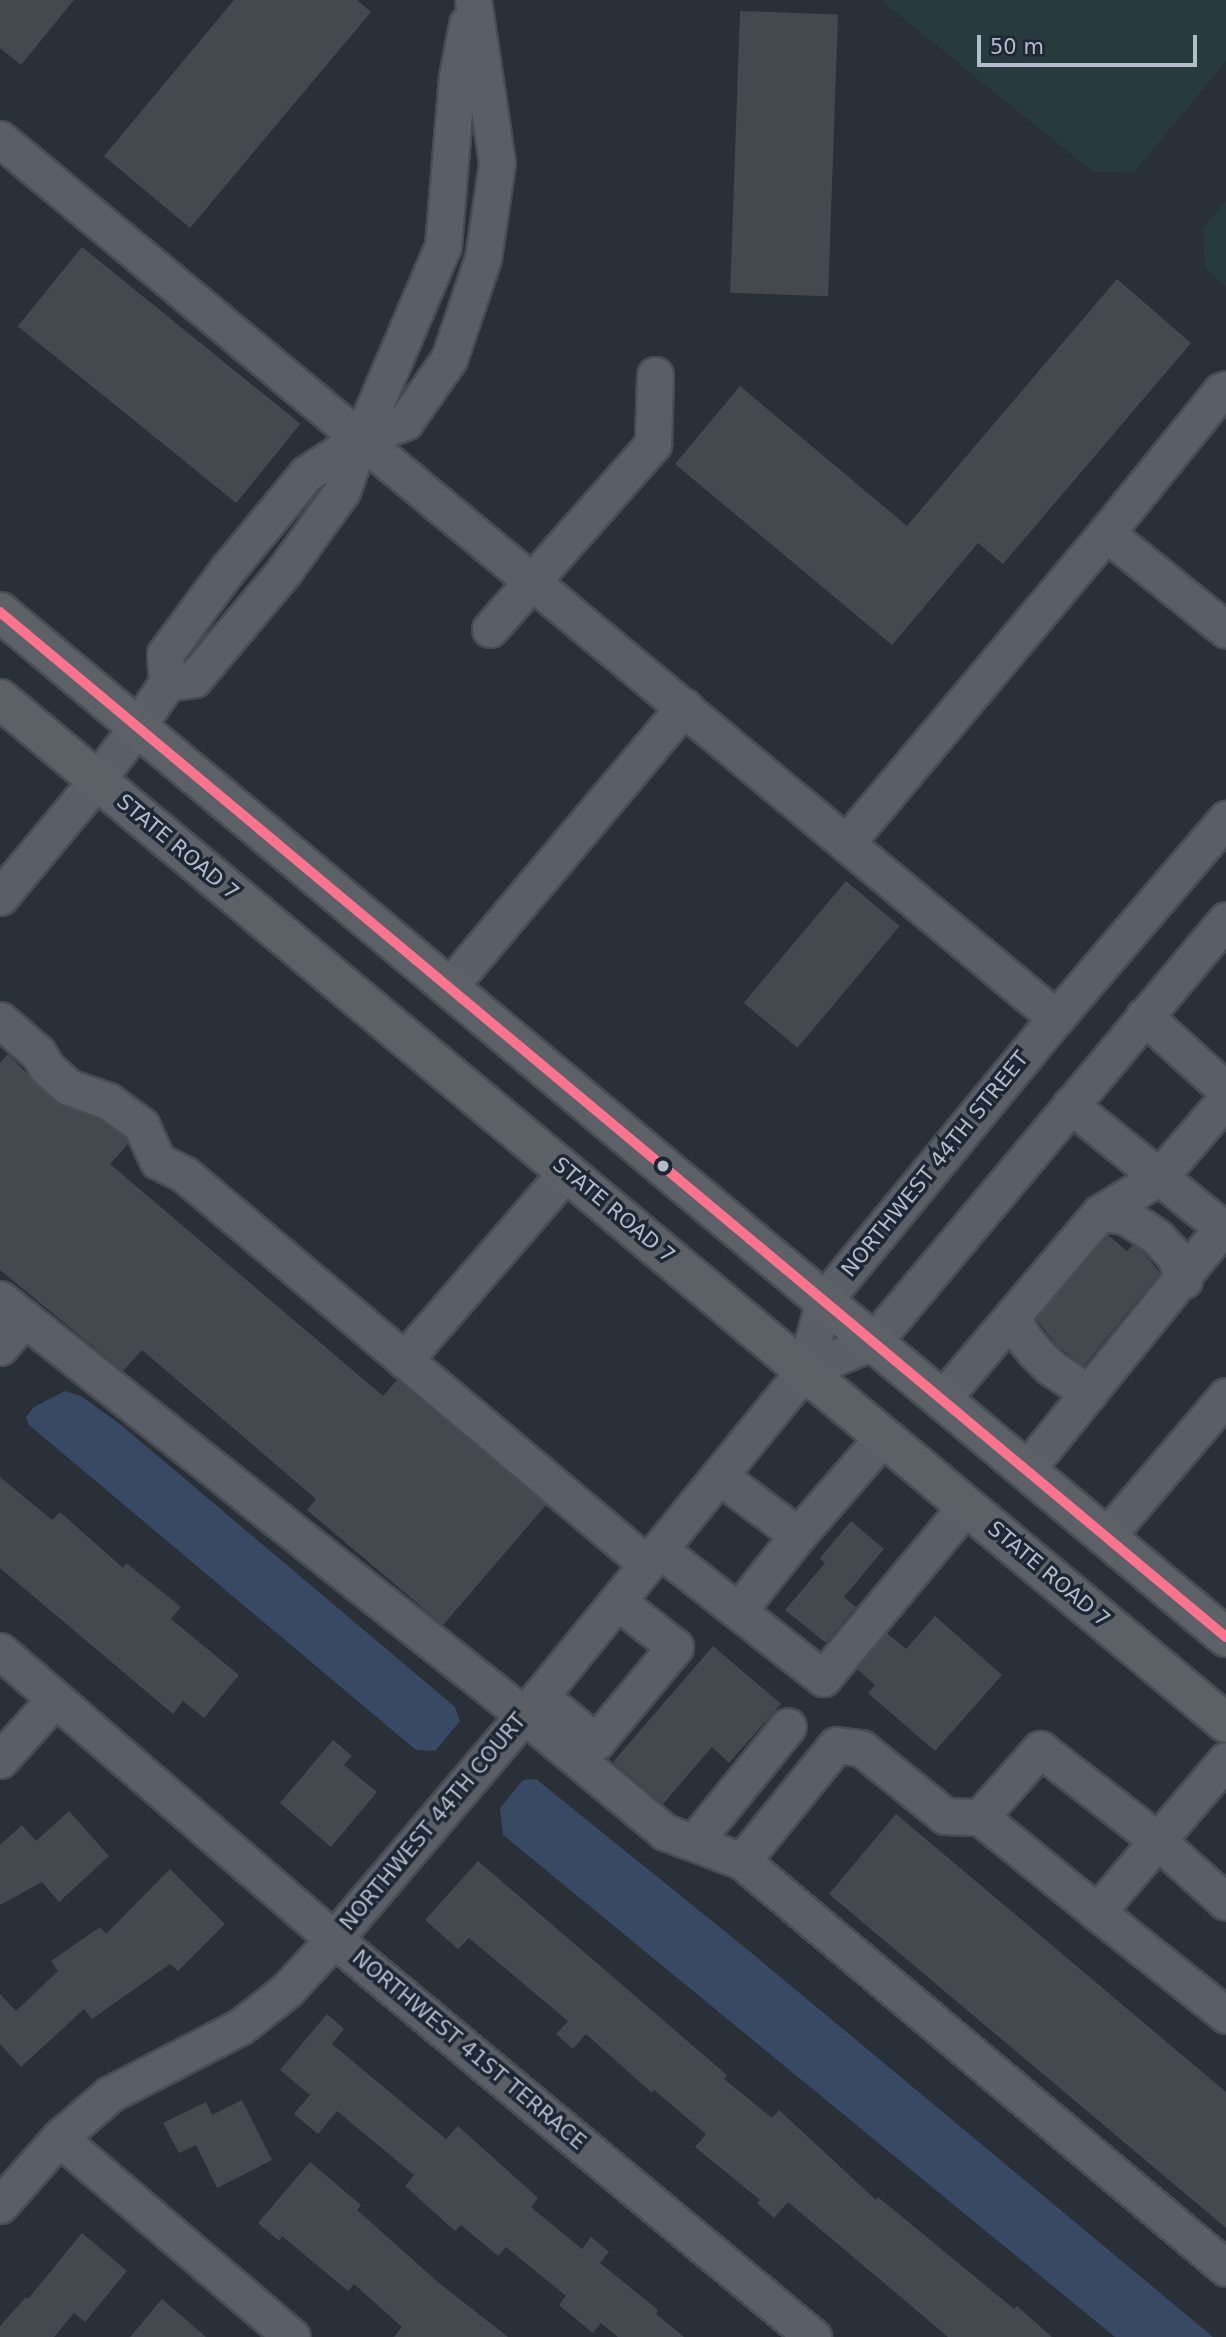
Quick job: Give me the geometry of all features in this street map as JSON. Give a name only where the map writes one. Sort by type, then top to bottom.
[{"type":"main road","points":[[0,612],[1226,1637]]},
{"type":"main road","name":"STATE ROAD 7","points":[[0,699],[1226,1723]]},
{"type":"street","points":[[0,897],[97,780],[167,683],[194,679],[285,570],[342,491],[361,438],[443,246],[457,77],[472,0]]},
{"type":"street","points":[[361,438],[405,422],[449,359],[483,258],[497,163],[472,0]]},
{"type":"street","points":[[0,139],[1056,1018]]},
{"type":"street","points":[[491,629],[653,444],[655,375]]},
{"type":"street","points":[[846,843],[1106,533],[1221,391],[1226,389]]},
{"type":"street","points":[[1106,533],[1226,630]]},
{"type":"street","points":[[449,988],[684,707]]},
{"type":"street","name":"NORTHWEST 44TH STREET","points":[[805,1370],[824,1300],[1056,1018],[1226,819]]},
{"type":"street","points":[[805,1370],[873,1342],[1226,920]]},
{"type":"street","points":[[1144,1016],[1226,1090]]},
{"type":"street","points":[[0,1020],[38,1053],[120,1085],[152,1114],[184,1174],[404,1360],[653,1557],[738,1611],[823,1678],[967,1505]]},
{"type":"street","points":[[942,1399],[1100,1213],[1159,1177],[1226,1099]]},
{"type":"street","points":[[1026,1470],[1224,1230],[1070,1105]]},
{"type":"street","points":[[404,1360],[567,1171]]},
{"type":"street","points":[[1100,1213],[1125,1216],[1157,1237],[1174,1255],[1184,1279]]},
{"type":"street","points":[[0,1347],[12,1308],[532,1705],[665,1832],[742,1861],[1226,2268]]},
{"type":"street","points":[[1013,1316],[1022,1336],[1034,1351],[1050,1367],[1089,1393]]},
{"type":"street","name":"NORTHWEST 44TH COURT","points":[[0,2205],[59,2138],[110,2094],[240,2027],[287,1990],[532,1705],[805,1370]]},
{"type":"street","points":[[1106,1538],[1222,1408]]},
{"type":"street","points":[[738,1611],[798,1535],[884,1436]]},
{"type":"street","points":[[719,1476],[798,1535]]},
{"type":"street","points":[[532,1705],[596,1742],[675,1647],[617,1601]]},
{"type":"street","name":"NORTHWEST 41ST TERRACE","points":[[0,1651],[334,1938],[776,2326],[813,2337]]},
{"type":"street","points":[[0,1760],[55,1699]]},
{"type":"street","points":[[694,1842],[788,1726]]},
{"type":"street","points":[[742,1861],[836,1745],[861,1748],[945,1816],[980,1817],[1226,2015]]},
{"type":"street","points":[[980,1817],[1040,1749],[1158,1840],[1226,1902]]},
{"type":"street","points":[[1097,1912],[1226,1760]]},
{"type":"street","points":[[59,2138],[292,2337]]},
{"type":"green space","points":[[1226,0],[1226,61],[1134,172],[1092,171],[883,2]]},
{"type":"green space","points":[[1226,200],[1226,287],[1205,268],[1203,229]]},
{"type":"water","points":[[65,1391],[81,1396],[121,1425],[455,1707],[460,1721],[435,1751],[416,1750],[29,1425],[26,1417],[34,1407]]},
{"type":"water","points":[[536,1779],[748,1950],[1213,2337],[1115,2337],[503,1835],[500,1808],[523,1780]]},
{"type":"building","points":[[0,0],[74,0],[21,65],[0,48]]},
{"type":"building","points":[[234,0],[357,0],[371,12],[190,228],[104,156]]},
{"type":"building","points":[[740,11],[838,14],[828,296],[730,293]]},
{"type":"building","points":[[82,247],[300,424],[236,503],[18,326]]},
{"type":"building","points":[[1117,279],[1191,343],[1003,564],[978,543],[892,645],[675,464],[740,386],[907,526]]},
{"type":"building","points":[[846,881],[900,926],[797,1048],[744,1003]]},
{"type":"building","points":[[8,1054],[55,1102],[99,1119],[125,1138],[128,1144],[110,1164],[383,1396],[397,1380],[546,1505],[443,1625],[307,1510],[316,1499],[142,1350],[123,1371],[0,1270],[0,1063]]},
{"type":"building","points":[[1108,1235],[1127,1251],[1133,1245],[1144,1253],[1160,1273],[1084,1366],[1058,1347],[1036,1319]]},
{"type":"building","points":[[0,1477],[52,1520],[60,1512],[123,1568],[126,1563],[181,1607],[171,1619],[239,1675],[204,1718],[183,1701],[173,1714],[0,1568]]},
{"type":"building","points":[[851,1521],[884,1549],[844,1597],[856,1607],[826,1643],[785,1610],[825,1563],[820,1558]]},
{"type":"building","points":[[935,1616],[1002,1675],[935,1751],[868,1693],[875,1685],[857,1669],[887,1633],[906,1649]]},
{"type":"building","points":[[713,1646],[781,1704],[729,1763],[712,1747],[663,1804],[613,1762]]},
{"type":"building","points":[[333,1740],[352,1756],[344,1765],[377,1792],[331,1847],[280,1803]]},
{"type":"building","points":[[69,1811],[109,1856],[59,1902],[42,1882],[0,1905],[0,1845],[22,1825],[36,1841]]},
{"type":"building","points":[[896,1814],[1226,2092],[1226,2228],[829,1894]]},
{"type":"building","points":[[478,1861],[727,2075],[724,2079],[772,2118],[779,2110],[876,2200],[878,2197],[1014,2309],[1017,2306],[1052,2337],[948,2337],[788,2202],[774,2218],[757,2203],[760,2200],[695,2147],[706,2134],[654,2090],[652,2093],[586,2034],[573,2049],[556,2034],[568,2021],[469,1938],[458,1949],[425,1920]]},
{"type":"building","points":[[170,1869],[225,1924],[178,1971],[170,1964],[92,2019],[84,2009],[21,2067],[0,2044],[0,1994],[16,2011],[58,1971],[51,1961],[100,1927],[106,1934]]},
{"type":"building","points":[[327,2014],[344,2029],[332,2044],[446,2139],[458,2126],[538,2198],[531,2207],[582,2249],[591,2237],[609,2252],[600,2263],[658,2310],[656,2314],[684,2337],[618,2337],[601,2323],[593,2333],[559,2305],[566,2296],[506,2247],[498,2256],[461,2225],[455,2231],[405,2186],[414,2175],[337,2111],[318,2134],[294,2114],[310,2095],[280,2070]]},
{"type":"building","points":[[242,2100],[272,2160],[217,2188],[196,2145],[179,2153],[163,2123],[206,2102],[212,2115]]},
{"type":"building","points":[[310,2162],[361,2205],[357,2210],[439,2283],[508,2337],[394,2337],[402,2327],[354,2284],[348,2291],[282,2236],[279,2241],[258,2223]]},
{"type":"building","points":[[82,2233],[127,2271],[85,2322],[74,2313],[54,2337],[0,2337],[0,2326],[26,2297],[28,2299]]},
{"type":"building","points":[[162,2299],[206,2337],[130,2337]]},
{"type":"transit line","points":[[0,612],[1226,1637]]}]
